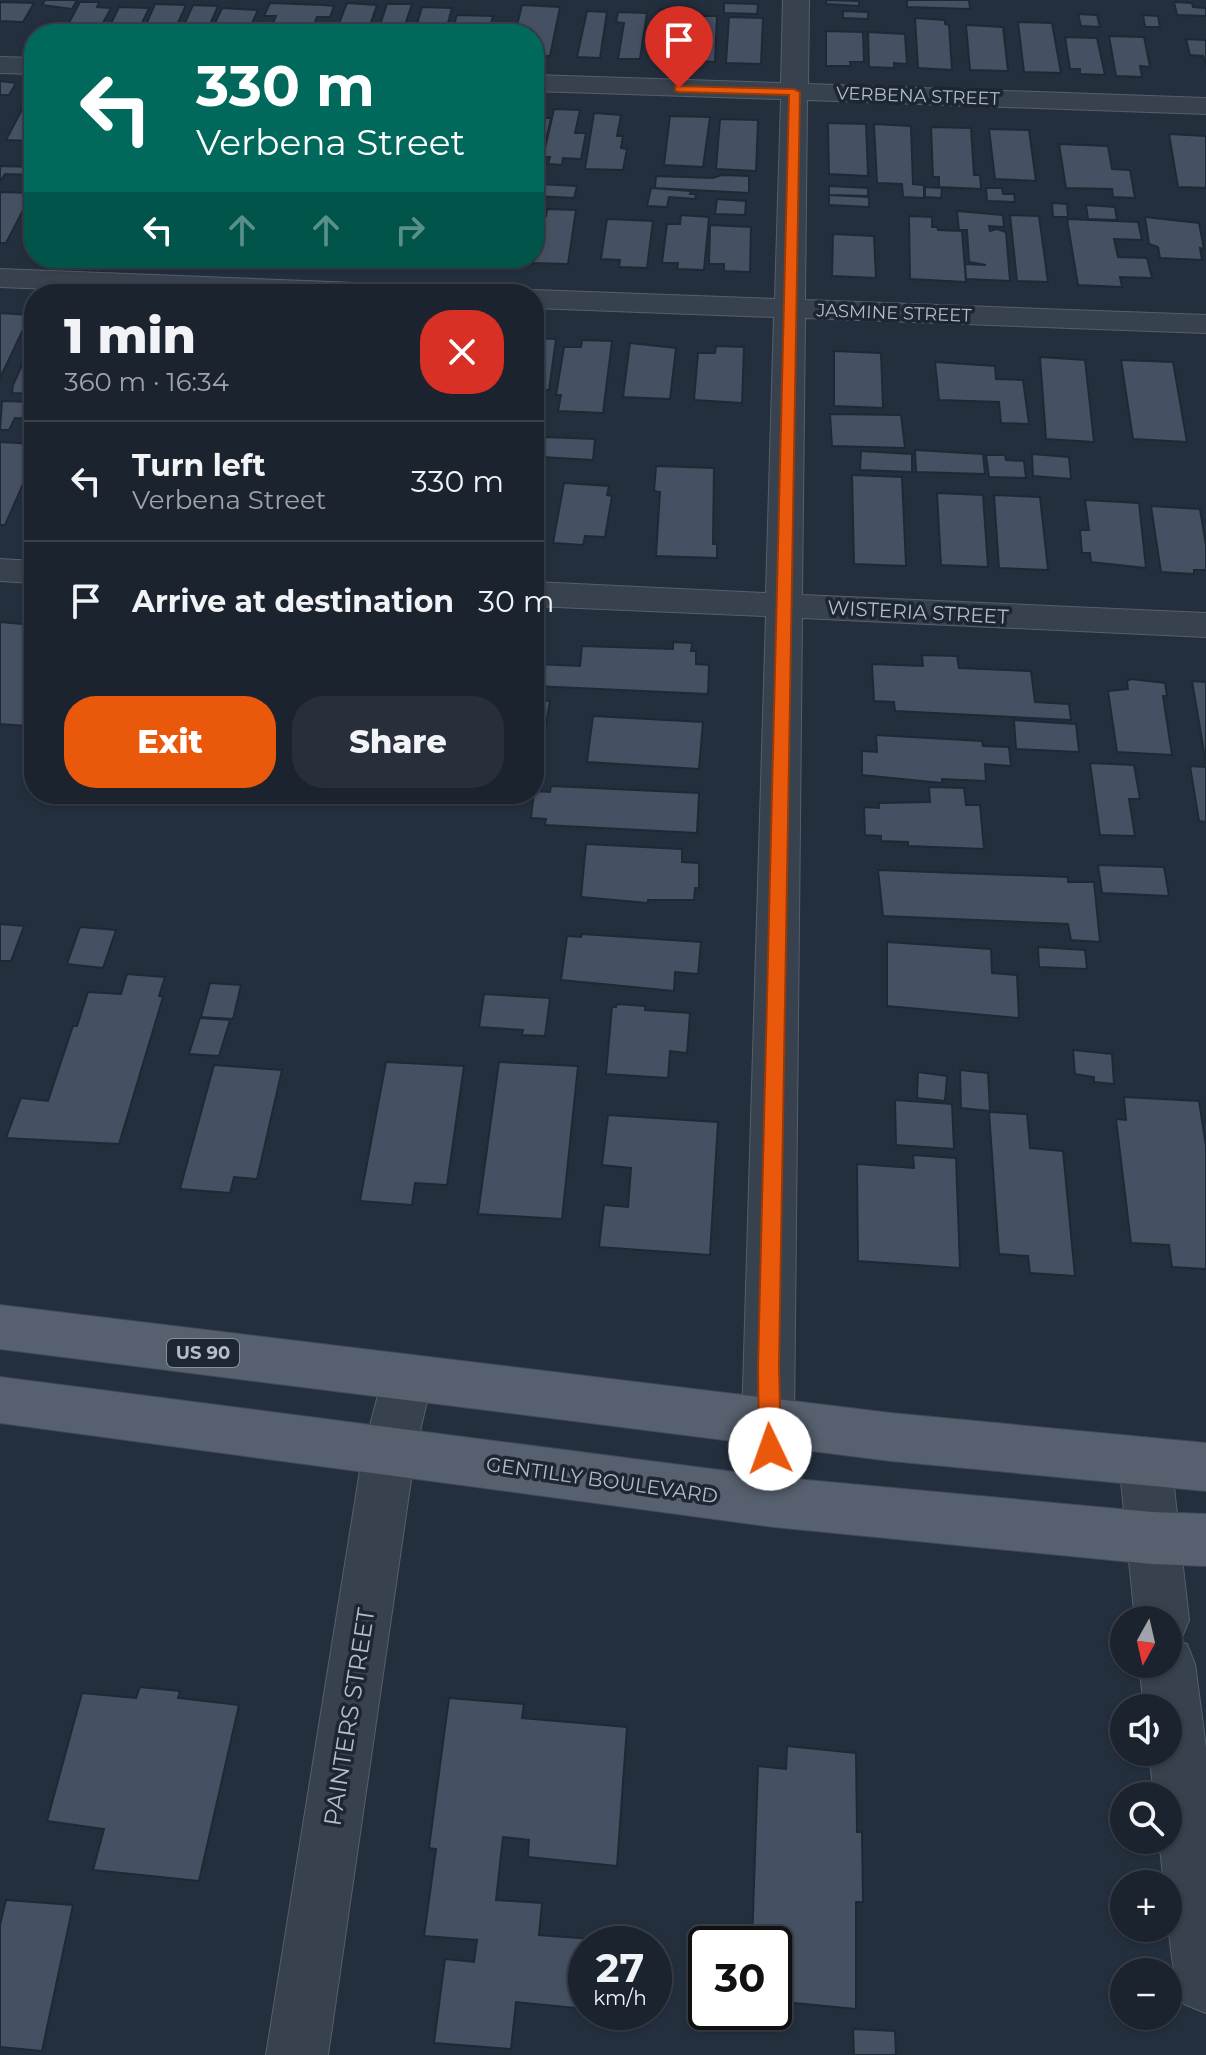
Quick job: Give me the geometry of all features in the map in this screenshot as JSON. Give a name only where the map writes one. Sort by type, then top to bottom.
[{"type":"main road","name":"US 90","points":[[0,1327],[407,1380],[768,1422],[1206,1467]]},
{"type":"main road","name":"GENTILLY BOULEVARD","points":[[0,1400],[774,1502],[1152,1538],[1206,1540]]},
{"type":"street","points":[[774,1502],[768,1422],[796,0]]},
{"type":"street","points":[[0,65],[24,66]]},
{"type":"street","name":"VERBENA STREET","points":[[544,83],[1206,106]]},
{"type":"street","points":[[0,278],[153,284]]},
{"type":"street","name":"JASMINE STREET","points":[[544,299],[1206,324]]},
{"type":"street","points":[[0,570],[24,571]]},
{"type":"street","name":"WISTERIA STREET","points":[[544,594],[1206,625]]},
{"type":"street","name":"PAINTERS STREET","points":[[297,2055],[389,1452],[407,1380]]},
{"type":"street","points":[[1145,1461],[1160,1606]]},
{"type":"street","points":[[1169,1678],[1206,1982]]},
{"type":"building","points":[[45,0],[77,0],[72,9],[42,5]]},
{"type":"building","points":[[826,0],[859,1],[859,6],[826,4]]},
{"type":"building","points":[[907,0],[969,0],[970,9],[907,7]]},
{"type":"building","points":[[0,2],[34,3],[23,22],[0,21]]},
{"type":"building","points":[[80,2],[99,2],[97,7],[111,8],[102,24],[68,24]]},
{"type":"building","points":[[1174,2],[1206,8],[1206,16],[1177,15]]},
{"type":"building","points":[[270,3],[334,6],[330,17],[317,17],[314,24],[272,24],[276,16],[264,16]]},
{"type":"building","points":[[347,3],[377,5],[370,24],[339,24]]},
{"type":"building","points":[[724,3],[758,4],[757,14],[724,13]]},
{"type":"building","points":[[155,4],[186,5],[177,24],[146,24]]},
{"type":"building","points":[[387,4],[412,4],[405,24],[380,24]]},
{"type":"building","points":[[193,5],[218,6],[210,24],[184,24]]},
{"type":"building","points":[[522,5],[560,7],[550,56],[544,56],[544,24],[517,24]]},
{"type":"building","points":[[119,7],[149,8],[142,24],[111,24]]},
{"type":"building","points":[[422,7],[452,8],[448,24],[417,24]]},
{"type":"building","points":[[222,8],[258,10],[252,24],[215,24]]},
{"type":"building","points":[[660,9],[683,10],[677,61],[654,60]]},
{"type":"building","points":[[587,11],[607,12],[600,58],[577,57]]},
{"type":"building","points":[[843,11],[868,12],[868,19],[843,18]]},
{"type":"building","points":[[618,12],[647,13],[640,59],[618,59],[624,23],[616,22]]},
{"type":"building","points":[[1078,14],[1097,15],[1100,27],[1081,26]]},
{"type":"building","points":[[457,15],[493,16],[491,24],[454,24]]},
{"type":"building","points":[[1143,15],[1158,16],[1160,27],[1145,27]]},
{"type":"building","points":[[698,16],[717,16],[715,62],[692,61]]},
{"type":"building","points":[[729,17],[763,18],[761,64],[726,63]]},
{"type":"building","points":[[915,18],[945,20],[945,24],[949,25],[952,70],[918,68]]},
{"type":"building","points":[[1018,22],[1052,23],[1061,73],[1024,72]]},
{"type":"building","points":[[966,25],[1003,27],[1008,71],[970,70]]},
{"type":"building","points":[[826,31],[863,32],[864,62],[850,62],[851,66],[826,66]]},
{"type":"building","points":[[868,32],[905,34],[907,64],[894,63],[894,68],[869,67]]},
{"type":"building","points":[[1109,36],[1144,37],[1150,67],[1140,66],[1142,77],[1116,76]]},
{"type":"building","points":[[1065,37],[1097,38],[1105,75],[1080,74],[1080,69],[1070,69]]},
{"type":"building","points":[[1186,39],[1206,40],[1206,65],[1203,56],[1190,55]]},
{"type":"building","points":[[0,81],[16,83],[9,95],[0,95]]},
{"type":"building","points":[[24,106],[24,141],[6,140]]},
{"type":"building","points":[[554,109],[580,110],[575,133],[586,133],[581,159],[563,158],[562,165],[548,164],[550,157],[544,157]]},
{"type":"building","points":[[594,113],[621,115],[617,136],[623,136],[621,148],[627,149],[623,170],[585,169]]},
{"type":"building","points":[[670,116],[710,117],[703,167],[664,165]]},
{"type":"building","points":[[544,118],[551,118],[544,150]]},
{"type":"building","points":[[720,119],[758,120],[756,171],[716,169]]},
{"type":"building","points":[[828,123],[866,124],[868,176],[829,174]]},
{"type":"building","points":[[874,124],[911,126],[913,184],[924,185],[924,198],[903,197],[902,184],[877,183]]},
{"type":"building","points":[[931,127],[971,128],[974,175],[980,175],[981,189],[939,187],[939,177],[933,177]]},
{"type":"building","points":[[989,129],[1029,130],[1036,181],[995,179]]},
{"type":"building","points":[[1169,134],[1206,136],[1206,188],[1178,187]]},
{"type":"building","points":[[1059,144],[1108,146],[1112,169],[1130,170],[1135,198],[1113,197],[1112,189],[1066,188]]},
{"type":"building","points":[[0,166],[24,167],[24,175],[5,174],[0,182]]},
{"type":"building","points":[[722,175],[749,176],[749,193],[655,188],[656,176],[713,178]]},
{"type":"building","points":[[544,184],[577,186],[574,198],[544,196]]},
{"type":"building","points":[[829,186],[868,188],[868,196],[829,195]]},
{"type":"building","points":[[925,187],[942,188],[941,198],[925,197]]},
{"type":"building","points":[[651,188],[696,194],[695,199],[669,197],[667,207],[647,206]]},
{"type":"building","points":[[986,188],[1002,188],[1003,194],[1014,194],[1015,202],[987,201]]},
{"type":"building","points":[[0,192],[24,193],[24,208],[6,243],[0,243]]},
{"type":"building","points":[[829,195],[869,197],[869,207],[829,205]]},
{"type":"building","points":[[717,199],[746,201],[745,215],[715,214]]},
{"type":"building","points":[[1052,203],[1067,204],[1068,217],[1053,217]]},
{"type":"building","points":[[1086,205],[1115,207],[1117,220],[1088,219]]},
{"type":"building","points":[[547,209],[576,210],[568,264],[544,263]]},
{"type":"building","points":[[957,211],[1003,215],[1004,227],[989,226],[990,231],[997,229],[1006,232],[1010,281],[966,279],[965,264],[986,265],[969,262],[967,230],[959,230]]},
{"type":"building","points":[[681,215],[709,217],[704,270],[677,269],[678,263],[662,263],[667,224],[680,224]]},
{"type":"building","points":[[1010,215],[1039,216],[1048,282],[1017,281]]},
{"type":"building","points":[[909,216],[932,217],[932,227],[938,230],[962,231],[966,282],[910,279]]},
{"type":"building","points":[[1145,217],[1199,223],[1204,249],[1200,248],[1202,260],[1160,258],[1158,247],[1149,244]]},
{"type":"building","points":[[607,219],[653,221],[647,268],[619,267],[620,260],[601,259]]},
{"type":"building","points":[[1067,219],[1138,222],[1142,240],[1114,239],[1118,257],[1147,258],[1152,278],[1120,277],[1122,287],[1078,285]]},
{"type":"building","points":[[710,225],[751,227],[750,272],[724,271],[724,264],[709,264]]},
{"type":"building","points":[[833,234],[874,236],[876,278],[832,276]]},
{"type":"building","points":[[0,313],[24,315],[24,328],[0,378]]},
{"type":"building","points":[[544,338],[556,339],[549,390],[544,390]]},
{"type":"building","points":[[582,340],[612,341],[603,413],[558,411],[561,395],[556,395],[564,347],[581,347]]},
{"type":"building","points":[[630,343],[676,348],[670,399],[623,397]]},
{"type":"building","points":[[716,346],[744,347],[742,403],[694,400],[698,353],[715,353]]},
{"type":"building","points":[[834,351],[881,353],[883,408],[834,406]]},
{"type":"building","points":[[1040,357],[1085,360],[1094,442],[1046,439]]},
{"type":"building","points":[[1121,360],[1173,362],[1187,442],[1133,439]]},
{"type":"building","points":[[24,361],[24,394],[12,393]]},
{"type":"building","points":[[935,362],[995,366],[996,379],[1023,380],[1029,424],[1001,423],[999,402],[939,400]]},
{"type":"building","points":[[2,401],[24,402],[24,418],[15,418],[9,430],[0,430]]},
{"type":"building","points":[[830,414],[901,415],[905,448],[832,446]]},
{"type":"building","points":[[545,437],[595,439],[593,460],[544,457]]},
{"type":"building","points":[[0,442],[24,443],[24,482],[5,525],[0,525]]},
{"type":"building","points":[[915,450],[983,454],[985,474],[916,472]]},
{"type":"building","points":[[861,451],[912,454],[912,472],[860,470]]},
{"type":"building","points":[[1032,454],[1069,457],[1071,479],[1033,476]]},
{"type":"building","points":[[986,455],[1005,455],[1006,460],[1024,461],[1026,478],[989,477]]},
{"type":"building","points":[[656,466],[714,468],[713,544],[717,544],[717,558],[656,556],[660,492],[654,491]]},
{"type":"building","points":[[852,475],[902,477],[906,566],[854,564]]},
{"type":"building","points":[[564,483],[609,486],[607,495],[612,496],[605,537],[585,536],[583,545],[553,543]]},
{"type":"building","points":[[937,493],[983,495],[988,567],[941,565]]},
{"type":"building","points":[[994,495],[1040,497],[1048,570],[999,568]]},
{"type":"building","points":[[1085,500],[1139,503],[1146,568],[1091,562],[1090,553],[1082,553],[1080,530],[1089,530]]},
{"type":"building","points":[[1151,506],[1200,509],[1206,545],[1206,570],[1194,570],[1194,574],[1161,572]]},
{"type":"building","points":[[0,622],[24,624],[24,726],[0,724]]},
{"type":"building","points":[[673,642],[692,643],[691,651],[696,651],[696,664],[709,665],[708,694],[544,686],[544,664],[580,666],[582,646],[673,649]]},
{"type":"building","points":[[922,655],[957,656],[959,668],[1031,671],[1035,702],[1069,704],[1071,720],[895,711],[894,702],[874,701],[872,664],[923,666]]},
{"type":"building","points":[[1127,681],[1165,683],[1167,696],[1163,696],[1172,755],[1117,752],[1108,691],[1128,689]]},
{"type":"building","points":[[1192,681],[1206,682],[1206,764]]},
{"type":"building","points":[[544,701],[550,701],[544,724]]},
{"type":"building","points":[[593,716],[703,722],[699,769],[587,762]]},
{"type":"building","points":[[1014,720],[1076,724],[1079,752],[1016,749]]},
{"type":"building","points":[[876,735],[982,741],[983,746],[1009,747],[1011,766],[985,764],[986,781],[942,779],[942,783],[862,775],[862,751],[877,752]]},
{"type":"building","points":[[1090,763],[1134,765],[1140,799],[1129,799],[1135,836],[1100,835]]},
{"type":"building","points":[[1190,766],[1206,767],[1206,822],[1199,821]]},
{"type":"building","points":[[551,786],[699,793],[697,833],[545,825],[546,819],[531,818],[533,804],[544,804],[544,792],[550,792]]},
{"type":"building","points":[[929,787],[964,788],[966,805],[980,805],[984,849],[908,846],[908,842],[881,841],[881,836],[865,835],[864,807],[879,808],[879,803],[930,802]]},
{"type":"building","points":[[586,844],[682,849],[682,862],[699,863],[699,888],[695,888],[694,900],[648,900],[648,903],[581,897]]},
{"type":"building","points":[[1098,865],[1164,867],[1169,896],[1102,893]]},
{"type":"building","points":[[878,870],[1068,877],[1068,882],[1094,882],[1100,942],[1071,940],[1068,924],[883,916]]},
{"type":"building","points":[[0,924],[24,926],[11,961],[0,961]]},
{"type":"building","points":[[80,927],[116,930],[103,968],[67,964]]},
{"type":"building","points":[[582,934],[701,942],[698,974],[675,972],[674,991],[561,980],[567,936],[581,937]]},
{"type":"building","points":[[887,942],[991,949],[992,973],[1017,975],[1019,1018],[887,1006]]},
{"type":"building","points":[[1038,947],[1085,950],[1087,969],[1039,967]]},
{"type":"building","points":[[127,974],[165,977],[159,996],[163,997],[119,1144],[6,1138],[21,1098],[48,1101],[88,992],[121,994]]},
{"type":"building","points":[[210,983],[241,985],[233,1019],[201,1017]]},
{"type":"building","points":[[484,994],[550,998],[545,1036],[522,1035],[523,1030],[479,1027]]},
{"type":"building","points":[[617,1004],[645,1006],[645,1010],[690,1013],[687,1053],[670,1051],[668,1078],[606,1074],[612,1007]]},
{"type":"building","points":[[200,1018],[230,1020],[219,1056],[189,1054]]},
{"type":"building","points":[[1073,1050],[1112,1054],[1114,1084],[1094,1082],[1094,1077],[1075,1074]]},
{"type":"building","points":[[386,1062],[464,1066],[447,1185],[415,1183],[412,1205],[360,1201]]},
{"type":"building","points":[[499,1062],[578,1066],[562,1219],[478,1214]]},
{"type":"building","points":[[214,1065],[282,1070],[257,1179],[234,1177],[230,1193],[180,1189]]},
{"type":"building","points":[[960,1070],[988,1073],[990,1111],[961,1108]]},
{"type":"building","points":[[918,1072],[947,1076],[945,1101],[917,1098]]},
{"type":"building","points":[[1124,1097],[1199,1101],[1206,1146],[1206,1269],[1172,1267],[1169,1245],[1131,1243],[1116,1119],[1126,1120]]},
{"type":"building","points":[[895,1100],[952,1104],[954,1149],[896,1145]]},
{"type":"building","points":[[989,1112],[1027,1114],[1030,1148],[1063,1151],[1075,1276],[1030,1273],[1028,1256],[999,1254]]},
{"type":"building","points":[[608,1115],[718,1122],[710,1255],[599,1247],[604,1205],[628,1207],[631,1168],[602,1165]]},
{"type":"building","points":[[913,1155],[956,1158],[960,1268],[858,1261],[857,1164],[914,1168]]},
{"type":"building","points":[[140,1687],[180,1691],[178,1698],[239,1705],[199,1881],[93,1870],[104,1829],[47,1821],[82,1693],[136,1698]]},
{"type":"building","points":[[449,1698],[524,1704],[522,1718],[627,1727],[617,1866],[528,1857],[529,1840],[503,1837],[496,1900],[542,1903],[539,1935],[568,1937],[568,2007],[516,2002],[511,2049],[434,2043],[445,1959],[474,1962],[477,1940],[424,1936],[436,1849],[429,1848]]},
{"type":"building","points":[[787,1746],[856,1753],[857,1832],[862,1832],[863,1902],[856,1902],[856,2009],[792,2003],[792,1926],[753,1926],[758,1766],[786,1769]]},
{"type":"building","points":[[6,1900],[73,1905],[42,2051],[0,2047],[0,1925]]},
{"type":"building","points":[[853,2029],[895,2031],[896,2055],[854,2055]]},
{"type":"route","points":[[679,88],[794,92],[768,1422],[770,1449]]}]
